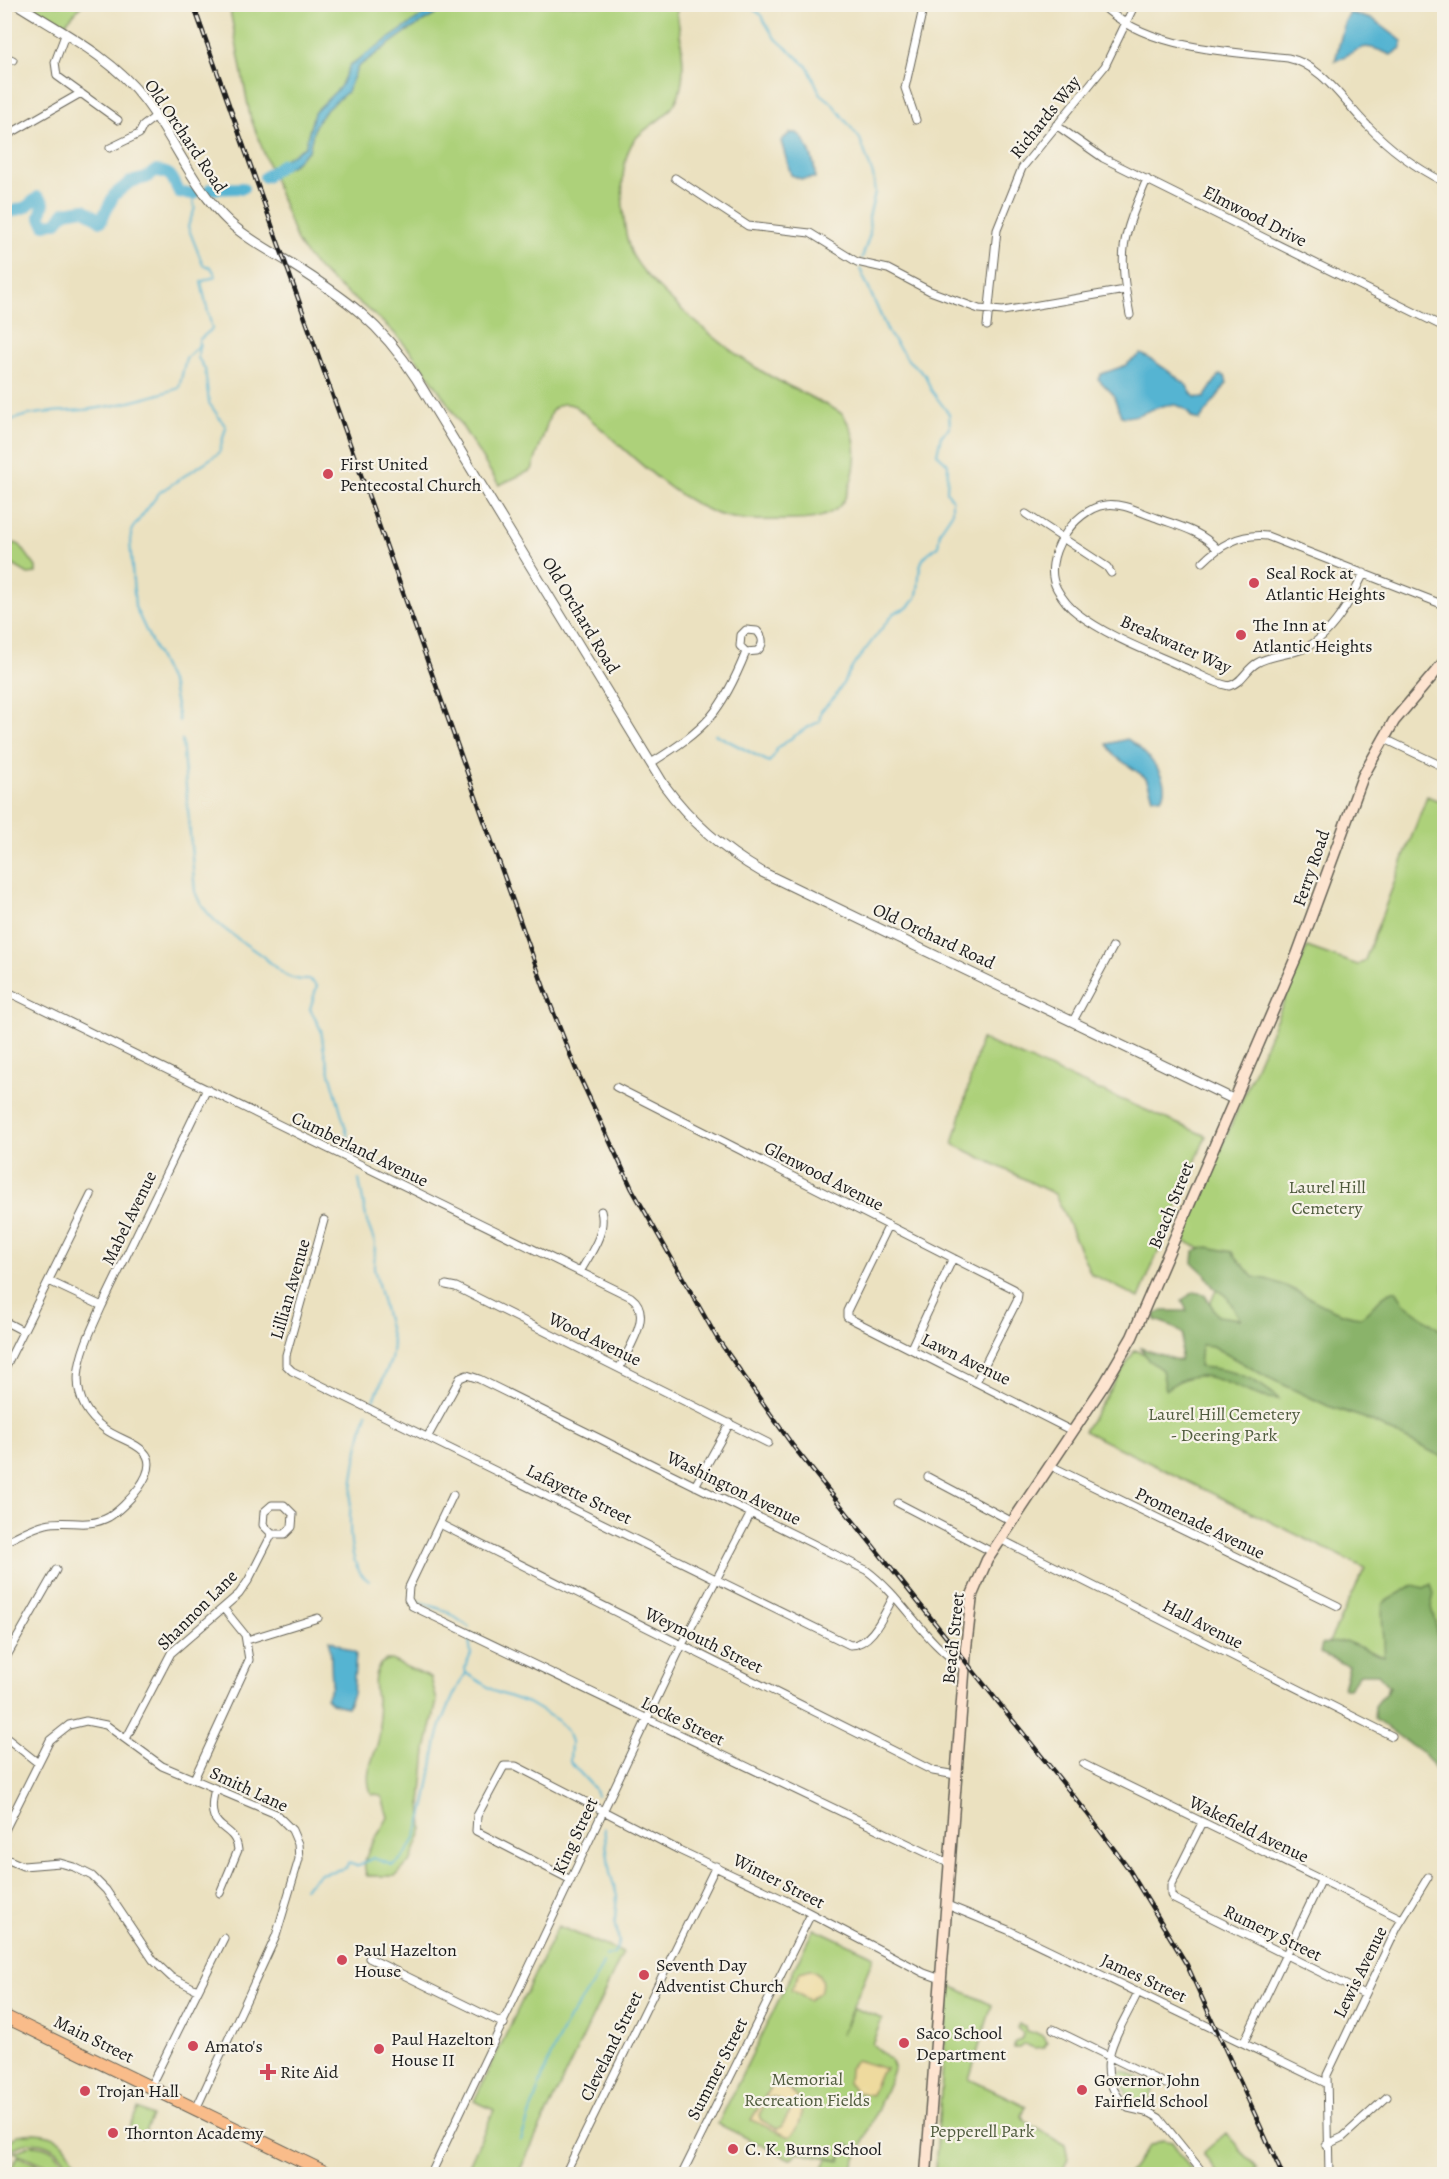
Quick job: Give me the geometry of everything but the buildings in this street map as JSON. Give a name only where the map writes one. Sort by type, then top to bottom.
[{"type":"main road","name":"Ferry Road","points":[[1233,1099],[1297,955],[1359,785],[1383,738],[1405,707],[1444,662]]},
{"type":"main road","name":"Beach Street","points":[[926,2175],[972,1595],[992,1552],[1011,1521],[1105,1383],[1139,1323],[1233,1099]]},
{"type":"main road","name":"Main Street","points":[[4,2016],[329,2175]]},
{"type":"street","name":"Old Orchard Road","points":[[17,4],[122,75],[156,116],[203,193],[231,224],[356,309],[392,342],[664,785],[694,821],[727,850],[748,864],[1233,1099]]},
{"type":"street","points":[[916,120],[905,88],[924,4]]},
{"type":"street","points":[[1101,4],[1126,23],[1180,45],[1288,58],[1304,63],[1319,73],[1377,135],[1408,160],[1444,182]]},
{"type":"street","name":"Richards Way","points":[[987,326],[995,237],[1000,218],[1025,162],[1104,66],[1135,4]]},
{"type":"street","points":[[65,35],[54,71],[59,78],[118,120]]},
{"type":"street","points":[[4,56],[13,60]]},
{"type":"street","points":[[4,137],[81,93]]},
{"type":"street","points":[[110,148],[139,134],[143,126],[156,116]]},
{"type":"street","name":"Elmwood Drive","points":[[1056,125],[1092,152],[1444,327]]},
{"type":"street","points":[[675,178],[747,226],[805,231],[819,237],[857,262],[888,269],[930,291],[988,310],[1003,311],[1125,290]]},
{"type":"street","points":[[1130,315],[1121,263],[1123,240],[1147,179]]},
{"type":"street","points":[[1063,539],[1085,512],[1097,506],[1112,504],[1204,536],[1217,549]]},
{"type":"street","points":[[1026,514],[1111,573]]},
{"type":"street","points":[[1203,562],[1217,549],[1237,539],[1267,536],[1444,605]]},
{"type":"street","name":"Breakwater Way","points":[[1063,539],[1052,564],[1055,585],[1077,613],[1107,630],[1217,682],[1231,686],[1258,662],[1300,650],[1318,638],[1347,606],[1364,573]]},
{"type":"street","points":[[651,763],[706,725],[727,697],[746,651]]},
{"type":"street","points":[[1383,738],[1444,767]]},
{"type":"street","points":[[1074,1021],[1113,947]]},
{"type":"street","name":"Cumberland Avenue","points":[[4,990],[631,1297],[640,1305],[641,1320],[620,1367]]},
{"type":"street","name":"Glenwood Avenue","points":[[616,1087],[1012,1287],[1018,1294],[1017,1301],[976,1380]]},
{"type":"street","name":"Mabel Avenue","points":[[4,1542],[45,1524],[88,1525],[109,1517],[134,1494],[143,1482],[149,1465],[144,1451],[107,1430],[93,1419],[80,1395],[78,1364],[102,1306],[207,1089]]},
{"type":"street","points":[[4,1370],[91,1195]]},
{"type":"street","points":[[580,1272],[599,1237],[602,1223],[601,1211]]},
{"type":"street","name":"Lillian Avenue","points":[[286,1365],[286,1355],[324,1220]]},
{"type":"street","name":"Lawn Avenue","points":[[889,1226],[846,1315],[1072,1431]]},
{"type":"street","points":[[910,1348],[953,1258]]},
{"type":"street","points":[[49,1281],[102,1306]]},
{"type":"street","name":"Wood Avenue","points":[[446,1285],[460,1288],[768,1443]]},
{"type":"street","points":[[4,1321],[23,1331]]},
{"type":"street","name":"Lafayette Street","points":[[286,1365],[296,1373],[847,1644],[860,1644],[873,1632],[894,1596]]},
{"type":"street","name":"Washington Avenue","points":[[428,1436],[452,1389],[462,1376],[479,1379],[866,1570],[894,1596],[938,1649],[965,1668]]},
{"type":"street","points":[[695,1486],[730,1423]]},
{"type":"street","name":"Promenade Avenue","points":[[1049,1465],[1338,1606]]},
{"type":"street","points":[[928,1477],[1011,1521]]},
{"type":"street","points":[[440,1524],[453,1495]]},
{"type":"street","points":[[898,1503],[992,1552]]},
{"type":"street","name":"Shannon Lane","points":[[272,1505],[284,1505],[293,1514],[292,1527],[285,1534],[272,1534],[264,1527],[263,1514],[272,1505]]},
{"type":"street","name":"King Street","points":[[431,2175],[682,1645],[751,1513]]},
{"type":"street","name":"Locke Street","points":[[440,1524],[409,1587],[408,1599],[415,1608],[950,1864]]},
{"type":"street","name":"Weymouth Street","points":[[440,1524],[933,1771],[956,1775]]},
{"type":"street","name":"Shannon Lane","points":[[126,1739],[171,1653],[224,1609],[248,1581],[272,1534]]},
{"type":"street","name":"Hall Avenue","points":[[1000,1539],[1392,1736]]},
{"type":"street","points":[[4,1661],[56,1570]]},
{"type":"street","points":[[194,1779],[247,1669],[250,1655],[247,1640],[224,1609]]},
{"type":"street","points":[[247,1640],[318,1618]]},
{"type":"street","name":"Smith Lane","points":[[4,1832],[53,1737],[73,1723],[86,1721],[102,1723],[162,1766],[276,1814],[287,1822],[297,1839],[299,1859],[273,1944],[195,2109]]},
{"type":"street","points":[[4,1736],[38,1763]]},
{"type":"street","name":"Winter Street","points":[[571,1880],[479,1834],[475,1828],[477,1816],[499,1772],[509,1764],[604,1810],[679,1850],[716,1866],[924,1973],[941,1979]]},
{"type":"street","name":"Wakefield Avenue","points":[[1083,1764],[1402,1919]]},
{"type":"street","points":[[215,1788],[211,1806],[213,1817],[234,1838],[238,1847],[236,1858],[220,1893]]},
{"type":"street","name":"Rumery Street","points":[[1202,1823],[1172,1885],[1171,1895],[1182,1905],[1364,1994]]},
{"type":"street","points":[[4,1858],[23,1866],[60,1863],[92,1876],[106,1890],[153,1960],[171,1977],[197,1990]]},
{"type":"street","name":"Cleveland Street","points":[[565,2175],[716,1866]]},
{"type":"street","name":"Lewis Avenue","points":[[1329,2175],[1326,2145],[1327,2075],[1402,1919],[1428,1877]]},
{"type":"street","points":[[1244,2042],[1322,1881]]},
{"type":"street","name":"James Street","points":[[947,1905],[991,1922],[1326,2083]]},
{"type":"street","name":"Summer Street","points":[[682,2175],[811,1914]]},
{"type":"street","points":[[150,2086],[224,1938]]},
{"type":"street","points":[[369,1958],[504,2024]]},
{"type":"street","points":[[1138,1992],[1108,2056],[1108,2079],[1119,2099],[1128,2108],[1150,2113],[1159,2118],[1203,2175]]},
{"type":"street","points":[[1053,2029],[1166,2084]]},
{"type":"street","points":[[1326,2145],[1350,2131],[1387,2097]]},
{"type":"green space","points":[[82,4],[63,26],[30,5]]},
{"type":"green space","points":[[229,5],[676,5],[683,62],[679,94],[672,108],[637,137],[630,147],[623,176],[623,210],[631,252],[652,281],[668,297],[741,358],[843,415],[853,435],[856,453],[852,479],[842,503],[824,516],[809,519],[751,520],[720,515],[673,490],[575,406],[565,404],[559,405],[551,412],[532,470],[499,485],[437,388],[410,351],[384,323],[330,280],[297,241],[250,116]]},
{"type":"green space","points":[[15,543],[20,545],[36,567],[36,573],[28,574],[8,562],[7,548]]},
{"type":"green space","name":"Laurel Hill Cemetery","points":[[1427,796],[1444,803],[1444,1751],[1376,1716],[1391,1679],[1381,1668],[1329,1642],[1365,1568],[1084,1431],[1135,1350],[1181,1369],[1228,1262],[1182,1240],[1307,947],[1358,965],[1365,960]]},
{"type":"green space","points":[[981,1039],[1206,1136],[1139,1298],[1091,1274],[1055,1194],[953,1144]]},
{"type":"green space","points":[[1208,1247],[1232,1252],[1253,1277],[1282,1285],[1347,1315],[1361,1317],[1381,1298],[1396,1290],[1404,1303],[1444,1333],[1444,1458],[1364,1418],[1328,1406],[1265,1376],[1212,1346],[1201,1345],[1199,1367],[1232,1372],[1252,1380],[1279,1399],[1250,1393],[1209,1377],[1195,1376],[1181,1380],[1166,1390],[1162,1370],[1148,1360],[1141,1348],[1180,1361],[1183,1334],[1172,1326],[1155,1320],[1155,1314],[1162,1311],[1187,1311],[1182,1300],[1194,1292],[1204,1294],[1218,1316],[1240,1319],[1226,1295],[1213,1287],[1205,1274],[1193,1263],[1194,1251]]},
{"type":"green space","points":[[1431,1584],[1434,1594],[1431,1607],[1437,1629],[1440,1660],[1444,1663],[1444,1779],[1424,1754],[1374,1719],[1375,1706],[1390,1687],[1378,1674],[1360,1674],[1349,1688],[1343,1688],[1349,1666],[1320,1653],[1322,1644],[1345,1641],[1384,1657],[1383,1603],[1413,1585],[1424,1588]]},
{"type":"green space","points":[[386,1660],[391,1660],[431,1678],[437,1701],[426,1750],[421,1803],[423,1829],[411,1860],[396,1876],[367,1876],[365,1861],[367,1854],[388,1817],[382,1797],[372,1795],[368,1777],[380,1727],[374,1681],[379,1665]]},
{"type":"green space","points":[[558,1926],[623,1953],[518,2174],[465,2174],[494,2110],[474,2101]]},
{"type":"green space","name":"Memorial Recreation Fields","points":[[814,1928],[874,1956],[841,2035],[854,2008],[882,2019],[872,2044],[890,2059],[894,2070],[860,2150],[847,2144],[839,2160],[798,2152],[790,2159],[718,2124]]},
{"type":"green space","name":"Pepperell Park","points":[[949,1985],[992,2005],[969,2079],[1026,2106],[1022,2116],[1025,2121],[1065,2145],[1068,2159],[1061,2174],[947,2174],[935,2170]]},
{"type":"green space","points":[[1019,2024],[1025,2026],[1026,2031],[1044,2036],[1047,2042],[1044,2047],[1034,2048],[1025,2044],[1020,2048],[1014,2048],[1014,2043],[1022,2038],[1023,2033],[1017,2028]]},
{"type":"green space","points":[[1123,2070],[1155,2086],[1146,2106],[1127,2095],[1119,2074]]},
{"type":"green space","points":[[138,2109],[152,2116],[142,2138],[128,2130]]},
{"type":"green space","points":[[1226,2133],[1257,2168],[1249,2174],[1218,2174],[1203,2153]]},
{"type":"green space","points":[[45,2134],[61,2141],[82,2174],[70,2174],[60,2154],[43,2144],[23,2144],[5,2157],[5,2144],[18,2135]]},
{"type":"green space","points":[[1163,2140],[1172,2142],[1194,2174],[1128,2174],[1150,2145]]},
{"type":"green space","points":[[32,2145],[45,2147],[55,2153],[63,2162],[67,2174],[14,2152]]},
{"type":"green space","points":[[847,2146],[859,2152],[850,2174],[820,2174],[827,2159],[840,2161]]},
{"type":"green space","points":[[18,2156],[56,2174],[8,2174]]},
{"type":"sand","points":[[809,1969],[819,1975],[822,1985],[820,1992],[809,2000],[791,1990],[800,1972]]},
{"type":"sand","points":[[856,2060],[886,2069],[879,2075],[871,2095],[856,2092],[848,2083],[849,2069]]},
{"type":"sand","points":[[772,2084],[790,2090],[800,2104],[800,2122],[789,2137],[751,2120]],"holes":[[[773,2097],[789,2105],[791,2110],[781,2127],[777,2129],[761,2120],[759,2115],[768,2098]]]},
{"type":"water","points":[[434,4],[443,5],[435,15],[406,32],[358,67],[347,92],[327,109],[315,125],[309,150],[291,166],[272,174],[269,168],[305,147],[314,113],[340,87],[350,65],[425,14]]},
{"type":"water","points":[[1350,13],[1374,20],[1402,41],[1401,48],[1391,55],[1366,47],[1335,61],[1345,21]]},
{"type":"water","points":[[790,133],[797,133],[808,147],[813,160],[815,178],[801,179],[791,175],[781,141]]},
{"type":"water","points":[[1141,354],[1180,379],[1195,397],[1204,398],[1219,375],[1225,376],[1227,383],[1200,420],[1192,418],[1184,409],[1176,405],[1121,416],[1113,394],[1098,379],[1101,374],[1124,366]]},
{"type":"water","points":[[1127,739],[1141,749],[1155,765],[1163,782],[1164,791],[1161,798],[1153,797],[1146,778],[1115,756],[1107,744]]},
{"type":"water","points":[[330,1640],[356,1653],[353,1694],[347,1707],[331,1703],[326,1698],[332,1685]]},
{"type":"waterway","points":[[746,4],[760,14],[774,37],[808,67],[820,93],[831,102],[860,139],[873,175],[875,193],[869,217],[870,234],[862,258]]},
{"type":"waterway","points":[[265,177],[283,164]]},
{"type":"waterway","points":[[4,214],[26,207],[38,197],[44,203],[40,216],[45,225],[57,222],[65,212],[84,209],[101,221],[114,195],[130,182],[146,178],[155,171],[169,174],[179,192],[194,194]]},
{"type":"waterway","points":[[210,189],[243,188]]},
{"type":"waterway","points":[[179,721],[172,686],[135,607],[130,541],[132,529],[160,492],[219,453],[226,427],[209,403],[205,369],[198,358],[199,340],[212,329],[201,282],[216,276],[211,267],[203,265],[188,227],[195,208],[190,195]]},
{"type":"waterway","points":[[715,734],[769,762],[780,746],[819,722],[821,711],[835,697],[853,666],[879,632],[894,613],[907,608],[916,598],[921,563],[924,557],[938,547],[940,531],[952,513],[952,499],[947,492],[948,464],[937,454],[941,436],[950,427],[949,414],[931,390],[925,375],[909,361],[889,334],[860,269]]},
{"type":"waterway","points":[[4,423],[33,414],[95,409],[144,399],[179,388],[186,358],[200,345]]},
{"type":"waterway","points":[[182,740],[195,892],[207,913],[225,930],[284,974],[296,979],[310,980],[317,986],[310,1009],[321,1030],[324,1051],[350,1144]]},
{"type":"waterway","points":[[359,1180],[367,1222],[375,1243],[374,1268],[393,1344],[391,1360],[374,1400]]},
{"type":"waterway","points":[[367,1413],[354,1475],[350,1528],[352,1551],[358,1569],[369,1581]]},
{"type":"waterway","points":[[418,1601],[446,1611],[469,1627]]},
{"type":"waterway","points":[[469,1639],[471,1654],[465,1668],[466,1673],[496,1692],[528,1703],[557,1720],[567,1731],[571,1742],[570,1762],[594,1788],[597,1796]]},
{"type":"waterway","points":[[305,1888],[320,1874],[346,1868],[348,1863],[357,1866],[373,1858],[392,1865],[404,1855],[414,1841],[421,1822],[442,1723],[452,1698],[466,1673]]},
{"type":"waterway","points":[[604,1828],[610,1873],[617,1895],[615,1919],[619,1943],[614,1954],[605,1957]]},
{"type":"waterway","points":[[521,2140],[554,2048],[603,1963]]},
{"type":"railway","points":[[193,4],[544,988],[575,1067],[632,1189],[717,1338],[793,1446],[1087,1813],[1128,1868],[1187,1965],[1282,2174]]},
{"type":"place","name":"First United Pentecostal Church","points":[[328,474]]},
{"type":"place","name":"Seal Rock at Atlantic Heights","points":[[1254,583]]},
{"type":"place","name":"The Inn at Atlantic Heights","points":[[1241,635]]},
{"type":"place","name":"Paul Hazelton House","points":[[342,1960]]},
{"type":"place","name":"Seventh Day Adventist Church","points":[[644,1975]]},
{"type":"place","name":"Saco School Department","points":[[904,2043]]},
{"type":"place","name":"Amato's","points":[[193,2046]]},
{"type":"place","name":"Paul Hazelton House II","points":[[379,2049]]},
{"type":"place","name":"Rite Aid","points":[[268,2072]]},
{"type":"place","name":"Governor John Fairfield School","points":[[1082,2090]]},
{"type":"place","name":"Trojan Hall","points":[[85,2091]]},
{"type":"place","name":"Thornton Academy","points":[[113,2133]]},
{"type":"place","name":"C. K. Burns School","points":[[733,2149]]},
{"type":"park label","name":"Laurel Hill Cemetery - Deering Park","points":[[1224,1424]]}]
